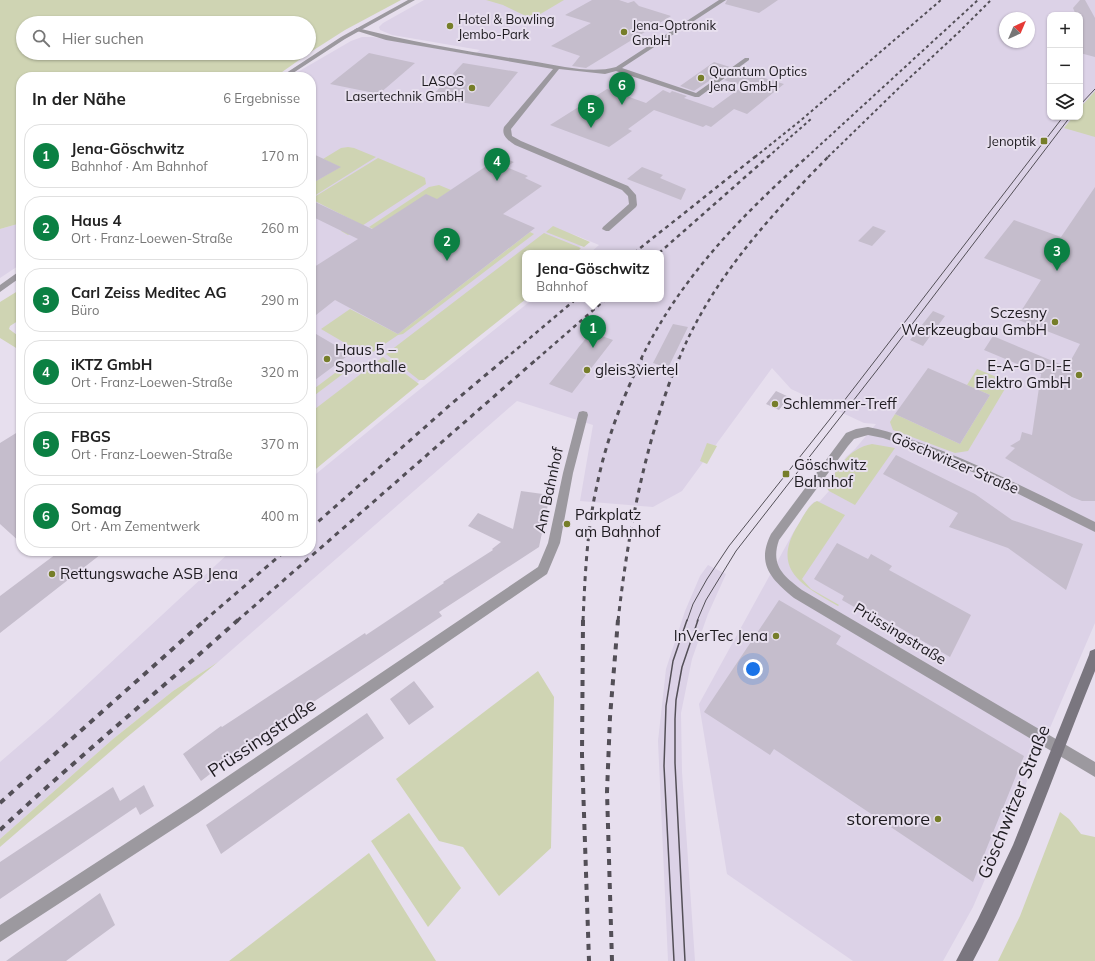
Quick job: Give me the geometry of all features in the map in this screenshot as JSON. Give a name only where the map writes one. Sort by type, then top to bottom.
[{"type":"main road","name":"Göschwitzer Straße","points":[[964,961],[996,899],[1018,848],[1095,655]]},
{"type":"street","points":[[316,56],[357,30],[412,0]]},
{"type":"street","points":[[357,30],[386,38],[502,59],[597,72],[610,71],[617,69],[723,0]]},
{"type":"street","points":[[617,69],[697,96],[747,59]]},
{"type":"street","points":[[291,72],[310,60]]},
{"type":"street","points":[[558,67],[507,129],[508,134],[511,139],[518,143],[612,182],[630,192],[634,198],[633,205],[606,229]]},
{"type":"street","points":[[0,288],[16,277]]},
{"type":"street","name":"Am Bahnhof","points":[[543,570],[554,543],[568,473],[582,415]]},
{"type":"street","name":"Göschwitzer Straße","points":[[811,488],[850,436],[861,432],[884,434],[984,472],[1095,527]]},
{"type":"street","name":"Prüssingstraße","points":[[811,488],[774,539],[770,557],[776,574],[798,594],[1095,770]]},
{"type":"street","name":"Prüssingstraße","points":[[0,934],[193,808],[543,570]]},
{"type":"shaded area","points":[[424,0],[1095,0],[1095,623],[973,907],[943,961],[853,961],[727,874],[699,704],[793,533],[809,507],[814,502],[820,501],[829,491],[826,487],[846,457],[855,449],[876,424],[864,423],[791,389],[772,368],[682,491],[653,507],[580,501],[593,425],[517,401],[218,662],[173,691],[113,739],[0,839],[0,762],[51,718],[226,556],[316,556],[316,474],[409,398],[529,302],[664,302],[664,250],[593,250],[599,245],[570,233],[586,241],[576,250],[522,250],[522,258],[482,330],[316,465],[316,72],[298,72],[351,41],[362,37],[373,37],[473,55],[480,50],[392,35],[380,30],[379,27],[383,23]]},
{"type":"shaded area","points":[[16,224],[16,267],[0,278],[0,229]]},
{"type":"shaded area","points":[[708,565],[726,574],[708,614],[692,659],[681,713],[682,772],[695,961],[668,961],[658,741],[666,669],[685,611],[700,576]]},
{"type":"green space","points":[[0,0],[401,0],[345,30],[316,49],[316,16],[16,16],[16,60],[299,60],[282,72],[16,72],[16,224],[0,229]]},
{"type":"green space","points":[[486,0],[564,0],[532,19],[503,5]]},
{"type":"green space","points":[[1095,91],[1095,137],[1064,128],[1071,120],[1083,120],[1083,105]]},
{"type":"green space","points":[[341,148],[354,148],[376,157],[316,195],[316,181],[340,167],[323,159]]},
{"type":"green space","points":[[378,158],[425,178],[426,184],[348,235],[341,231],[356,222],[316,202],[316,196]]},
{"type":"green space","points":[[439,185],[451,190],[438,199],[373,229],[369,227],[429,187]]},
{"type":"green space","points":[[553,226],[590,242],[584,247],[546,232]]},
{"type":"green space","points":[[530,232],[534,234],[403,334],[398,335],[370,354],[362,353],[321,329],[350,309],[398,334]]},
{"type":"green space","points":[[544,233],[581,248],[579,250],[522,250],[522,302],[424,380],[419,380],[386,354]]},
{"type":"green space","points":[[16,292],[16,322],[10,326],[9,329],[16,334],[16,348],[0,338],[0,302]]},
{"type":"green space","points":[[383,357],[419,384],[316,469],[316,408]]},
{"type":"green space","points":[[343,367],[348,370],[316,394],[316,387]]},
{"type":"green space","points":[[977,369],[1009,382],[968,451],[955,453],[893,430],[890,422],[895,414],[960,444],[990,395],[967,385]]},
{"type":"green space","points":[[707,443],[717,446],[707,464],[700,461]]},
{"type":"green space","points":[[872,444],[895,448],[855,505],[829,491],[826,487],[844,460],[856,450]]},
{"type":"green space","points":[[817,501],[845,515],[802,579],[811,589],[839,605],[838,606],[813,591],[803,583],[794,575],[789,565],[788,554],[790,541],[806,512],[811,505]]},
{"type":"green space","points":[[218,662],[126,738],[0,847],[0,839],[113,739],[173,691]]},
{"type":"green space","points":[[538,671],[554,697],[551,848],[499,896],[463,847],[439,841],[396,779]]},
{"type":"green space","points":[[1060,812],[1069,819],[1081,834],[1095,837],[1095,961],[998,961],[1020,916]]},
{"type":"green space","points":[[409,813],[461,888],[428,927],[371,841]]},
{"type":"green space","points":[[369,853],[436,961],[229,961]]},
{"type":"building","name":"Jena-Optronik GmbH","points":[[592,0],[619,0],[628,3],[634,1],[639,6],[671,16],[586,68],[572,66],[580,56],[551,46],[591,23],[565,15]]},
{"type":"building","points":[[727,0],[778,0],[759,13],[725,4]]},
{"type":"building","points":[[1080,0],[1085,0],[1095,18],[1095,57],[1083,54],[1083,12],[1075,12],[1073,8]]},
{"type":"building","points":[[369,53],[415,63],[379,94],[330,84]]},
{"type":"building","points":[[714,62],[730,67],[694,91],[680,86]]},
{"type":"building","name":"LASOS Lasertechnik GmbH","points":[[463,63],[518,72],[489,107],[431,97]]},
{"type":"building","points":[[739,70],[784,84],[747,114],[734,109],[711,127],[706,125],[703,127],[654,110],[628,129],[632,131],[609,147],[550,125],[607,89],[646,103],[663,90],[670,93],[672,91],[687,96],[684,98],[713,108],[743,86],[724,80]]},
{"type":"building","points":[[316,155],[341,167],[316,181]]},
{"type":"building","points":[[500,157],[514,162],[506,167],[528,176],[525,178],[542,186],[503,214],[535,228],[398,334],[335,300],[316,315],[316,266],[358,239],[316,218],[316,202],[372,229],[426,194],[437,199]]},
{"type":"building","points":[[642,167],[663,175],[660,178],[686,189],[681,200],[627,179]]},
{"type":"building","points":[[1095,187],[1095,501],[1082,501],[1072,497],[1005,458],[1015,448],[1010,446],[1020,440],[1022,432],[1032,435],[1041,374],[984,350],[993,336],[1067,367],[1080,344],[1016,319],[1041,280],[984,258],[1014,220],[1061,237]]},
{"type":"building","points":[[873,226],[886,231],[872,246],[858,241]]},
{"type":"building","points":[[933,311],[945,316],[923,346],[910,340]]},
{"type":"building","points":[[673,324],[688,327],[668,368],[653,363]]},
{"type":"building","points":[[591,332],[613,340],[572,393],[549,384]]},
{"type":"building","name":"Haus 5 – Sporthalle","points":[[316,334],[350,354],[316,379]]},
{"type":"building","points":[[928,368],[990,395],[960,444],[895,414]]},
{"type":"building","points":[[776,391],[789,397],[779,410],[766,404]]},
{"type":"building","points":[[16,433],[16,538],[0,524],[0,443]]},
{"type":"building","points":[[896,455],[975,494],[1012,520],[1083,544],[1066,590],[1008,548],[949,527],[958,513],[883,474]]},
{"type":"building","points":[[521,491],[550,495],[539,547],[439,612],[442,616],[255,741],[254,740],[201,781],[183,754],[221,726],[222,727],[365,633],[366,635],[444,583],[443,582],[493,550],[492,549],[501,542],[468,526],[478,513],[513,529]]},
{"type":"building","points":[[837,543],[868,559],[871,554],[892,566],[889,570],[971,615],[950,657],[866,608],[863,612],[842,600],[844,596],[814,579]]},
{"type":"building","name":"Rettungswache ASB Jena","points":[[53,556],[99,556],[0,633],[0,596]]},
{"type":"building","name":"storemore","points":[[779,600],[841,636],[836,644],[1024,756],[973,882],[774,749],[770,755],[704,712]]},
{"type":"building","points":[[414,681],[434,707],[409,725],[390,699]]},
{"type":"building","points":[[367,713],[384,738],[221,854],[206,825]]},
{"type":"building","points":[[144,785],[154,806],[140,815],[136,807],[0,899],[0,862],[113,787],[120,801]]},
{"type":"building","points":[[100,893],[115,925],[66,961],[6,961]]},
{"type":"tram line","points":[[1083,102],[1095,89]]},
{"type":"tram line","points":[[687,621],[693,604],[707,579],[729,546],[830,419],[1061,120]]},
{"type":"tram line","points":[[697,621],[706,600],[736,551],[881,365],[1068,120]]},
{"type":"tram line","points":[[674,961],[664,766],[666,706],[673,661],[687,620]]},
{"type":"tram line","points":[[685,961],[675,763],[675,719],[676,700],[682,667],[698,620]]},
{"type":"railway","points":[[755,157],[800,121],[941,0]]},
{"type":"railway","points":[[807,157],[978,0]]},
{"type":"railway","points":[[829,156],[991,0]]},
{"type":"railway","points":[[768,157],[812,118]]},
{"type":"railway","points":[[638,250],[756,156]]},
{"type":"railway","points":[[662,250],[769,156]]},
{"type":"railway","points":[[641,359],[674,301],[714,249],[783,178],[808,156]]},
{"type":"railway","points":[[679,359],[692,330],[708,302],[744,250],[785,202],[829,156]]},
{"type":"railway","points":[[505,359],[572,302]]},
{"type":"railway","points":[[537,359],[603,302]]},
{"type":"railway","points":[[316,524],[450,405],[506,358]]},
{"type":"railway","points":[[316,552],[538,358]]},
{"type":"railway","points":[[583,621],[589,536],[597,485],[615,420],[642,358]]},
{"type":"railway","points":[[618,621],[627,554],[647,455],[667,390],[679,358]]},
{"type":"railway","points":[[204,621],[279,556]]},
{"type":"railway","points":[[237,621],[311,556]]},
{"type":"railway","points":[[0,803],[205,620]]},
{"type":"railway","points":[[0,830],[238,620]]},
{"type":"railway","points":[[583,620],[582,755],[589,961]]},
{"type":"railway","points":[[612,961],[607,792],[610,717],[618,620]]},
{"type":"place","name":"Hotel & Bowling Jembo-Park","points":[[450,26]]},
{"type":"place","name":"Jena-Optronik GmbH","points":[[624,32]]},
{"type":"place","name":"Quantum Optics Jena GmbH","points":[[701,78]]},
{"type":"place","name":"LASOS Lasertechnik GmbH","points":[[472,88]]},
{"type":"place","name":"Somag","points":[[622,105]]},
{"type":"place","name":"FBGS","points":[[591,128]]},
{"type":"place","name":"Jenoptik","points":[[1044,141]]},
{"type":"place","name":"iKTZ GmbH","points":[[497,181]]},
{"type":"place","name":"Haus 4","points":[[447,261]]},
{"type":"place","name":"Carl Zeiss Meditec AG","points":[[1057,271]]},
{"type":"place","name":"Sczesny Werkzeugbau GmbH","points":[[1055,322]]},
{"type":"place","name":"Jena-Göschwitz","points":[[593,348]]},
{"type":"place","name":"Haus 5 – Sporthalle","points":[[327,359]]},
{"type":"place","name":"gleis3viertel","points":[[587,370]]},
{"type":"place","name":"E-A-G D-I-E Elektro GmbH","points":[[1079,375]]},
{"type":"place","name":"Schlemmer-Treff","points":[[775,404]]},
{"type":"place","name":"Göschwitz Bahnhof","points":[[786,474]]},
{"type":"place","name":"Parkplatz am Bahnhof","points":[[567,524]]},
{"type":"place","name":"Rettungswache ASB Jena","points":[[52,574]]},
{"type":"place","name":"InVerTec Jena","points":[[776,636]]},
{"type":"place","name":"storemore","points":[[938,819]]}]
